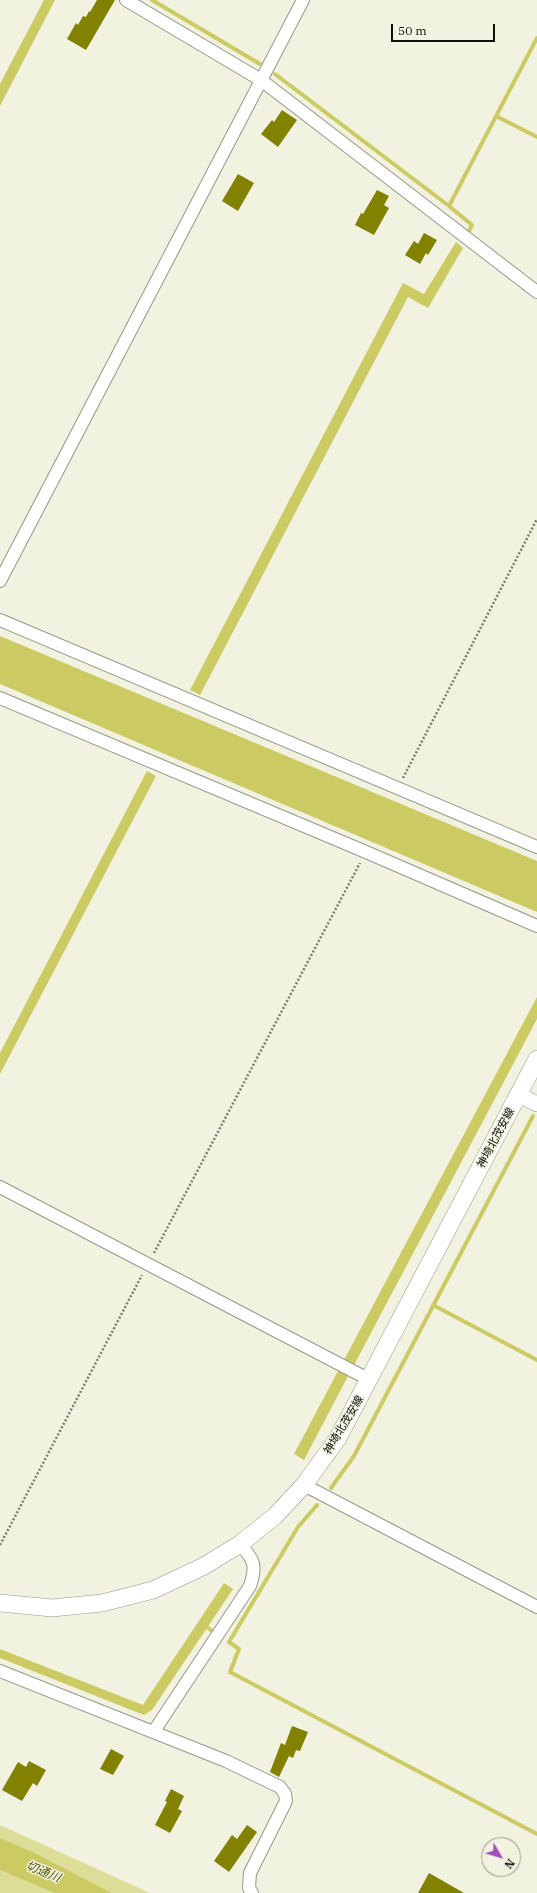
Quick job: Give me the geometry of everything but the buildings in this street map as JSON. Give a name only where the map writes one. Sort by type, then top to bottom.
[{"type":"main road","name":"神埼北茂安線","points":[[0,1602],[52,1608],[110,1601],[152,1590],[204,1566],[240,1544],[274,1516],[304,1485],[338,1438],[370,1380],[537,1059]]},
{"type":"street","points":[[126,0],[261,80],[537,292]]},
{"type":"street","points":[[0,581],[303,0]]},
{"type":"street","points":[[0,620],[537,847]]},
{"type":"street","points":[[0,698],[366,852],[537,926]]},
{"type":"street","points":[[518,1094],[537,1104]]},
{"type":"street","points":[[0,1187],[370,1380]]},
{"type":"street","points":[[304,1485],[537,1607]]},
{"type":"street","points":[[154,1731],[250,1586],[255,1571],[252,1558],[240,1544]]},
{"type":"street","points":[[0,1671],[154,1731],[226,1761],[280,1787],[285,1794],[286,1801],[250,1873],[249,1888],[252,1893]]},
{"type":"path","points":[[397,789],[537,519]]},
{"type":"path","points":[[0,1545],[366,852]]},
{"type":"green space","points":[[0,1825],[150,1893],[112,1893],[33,1852],[0,1838]]},
{"type":"green space","points":[[0,1870],[54,1893],[0,1893]]},
{"type":"water","points":[[44,0],[55,0],[0,106],[0,84]]},
{"type":"water","points":[[456,242],[463,248],[428,308],[408,297],[200,695],[190,690],[403,283],[424,294]]},
{"type":"water","points":[[0,636],[537,861],[537,912],[0,684]]},
{"type":"water","points":[[147,771],[156,776],[0,1074],[0,1053]]},
{"type":"water","points":[[537,997],[537,1019],[354,1365],[344,1360]]},
{"type":"water","points":[[338,1371],[348,1376],[304,1460],[294,1454]]},
{"type":"water","points":[[224,1583],[233,1589],[152,1710],[144,1715],[0,1658],[0,1649],[143,1705]]},
{"type":"water","name":"切通川","points":[[0,1838],[33,1852],[112,1893],[54,1893],[0,1870]]},
{"type":"waterway","points":[[152,0],[260,64]]},
{"type":"waterway","points":[[469,231],[472,225],[449,206],[537,38]]},
{"type":"waterway","points":[[275,74],[449,206]]},
{"type":"waterway","points":[[496,116],[537,137]]},
{"type":"waterway","points":[[331,1488],[354,1456],[533,1116]]},
{"type":"waterway","points":[[433,1305],[537,1360]]},
{"type":"waterway","points":[[317,1505],[298,1527],[229,1642],[239,1649],[230,1672],[537,1834]]},
{"type":"waterway","points":[[203,1624],[212,1631]]}]
